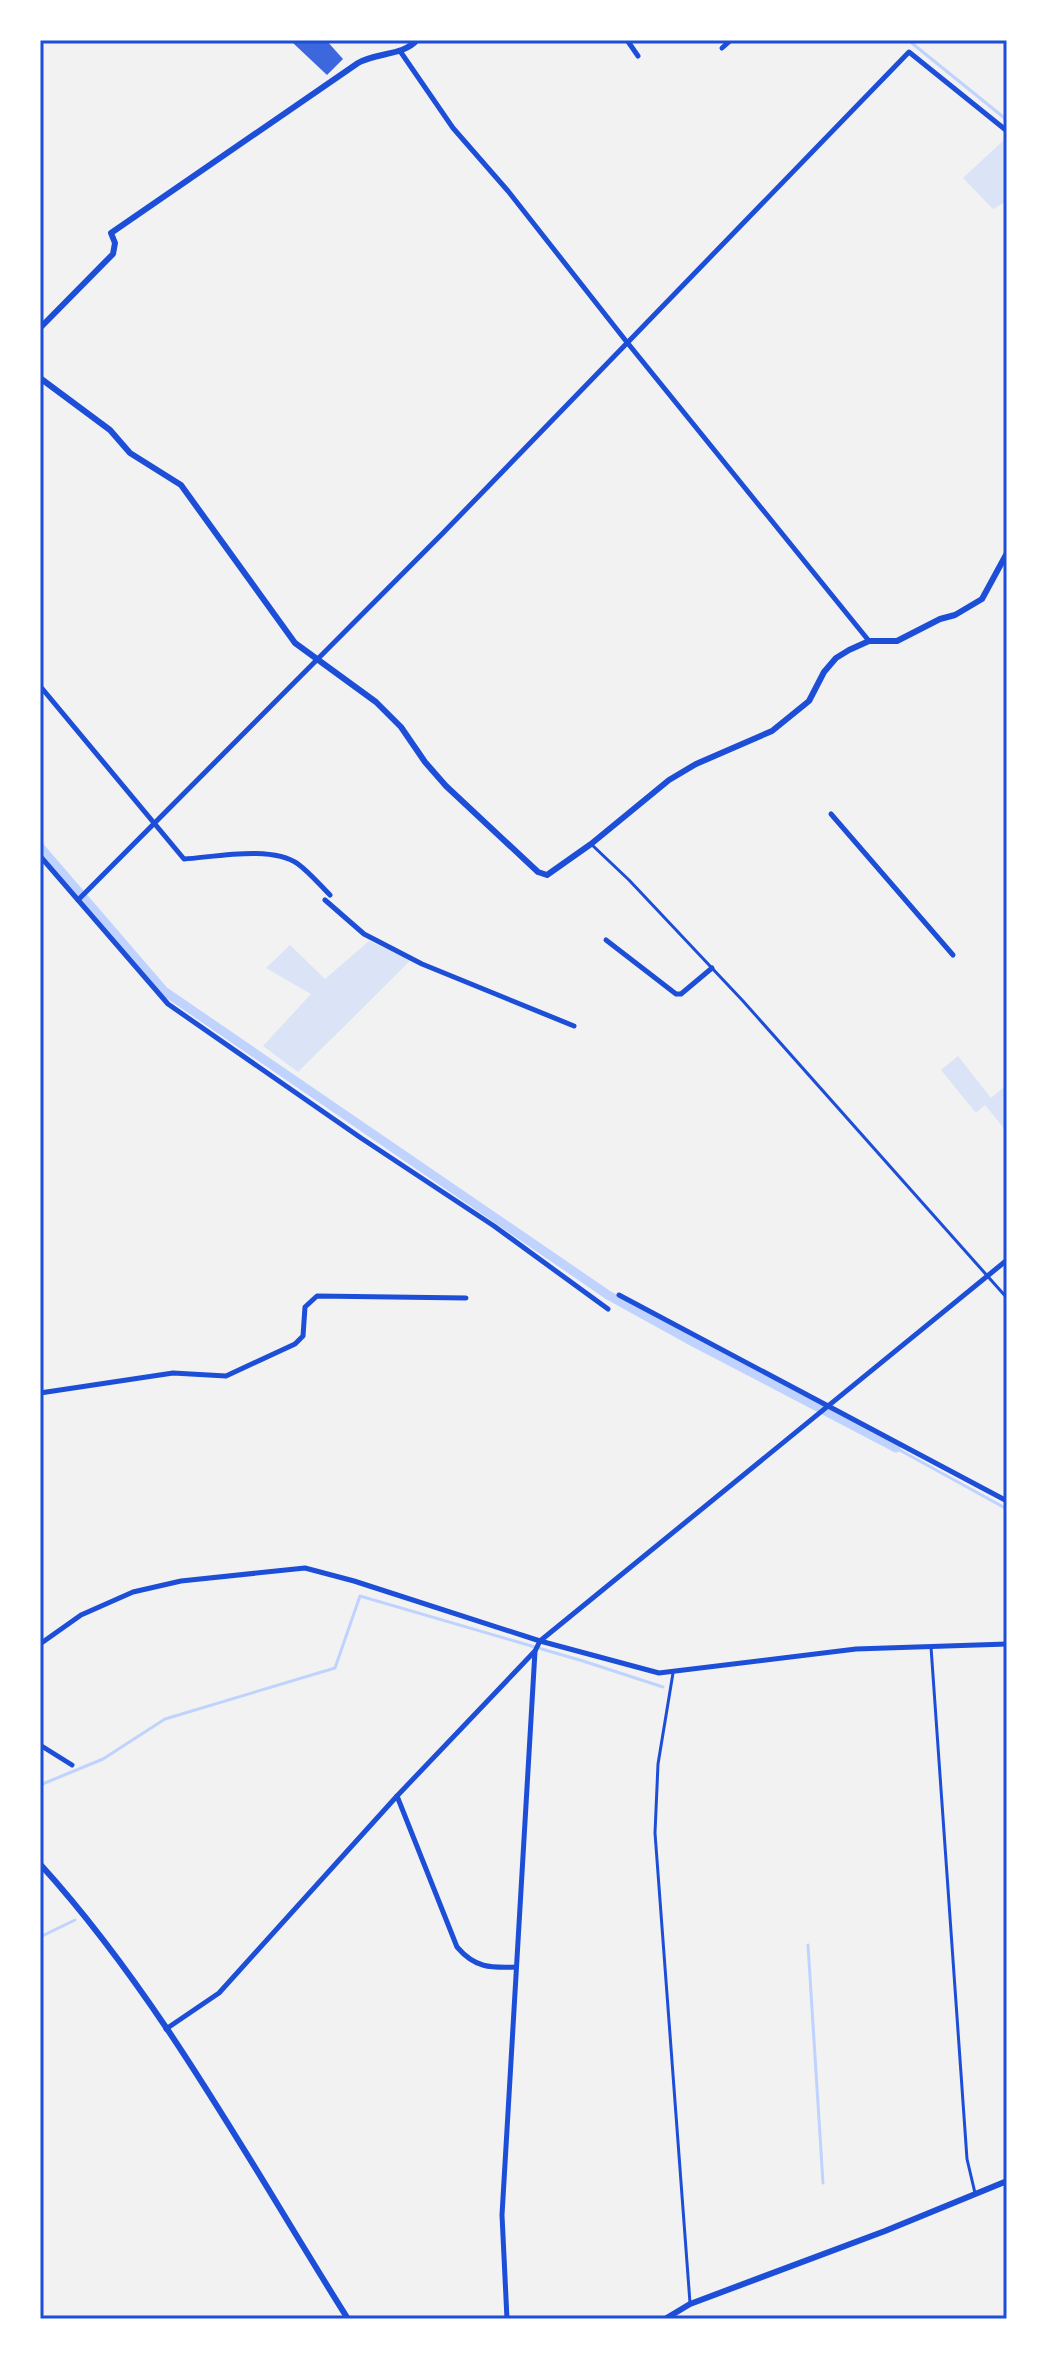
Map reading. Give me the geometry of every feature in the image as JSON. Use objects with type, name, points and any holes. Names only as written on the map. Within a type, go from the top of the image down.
[{"type":"street","points":[[40,328],[113,254],[115,243],[111,233],[358,63],[374,55],[400,51],[417,40]]},
{"type":"street","points":[[627,40],[638,56]]},
{"type":"street","points":[[722,48],[731,40]]},
{"type":"street","points":[[400,51],[453,128],[508,191],[869,641]]},
{"type":"street","points":[[78,900],[443,533],[909,52],[1007,131]]},
{"type":"street","points":[[40,378],[110,430],[130,453],[181,485],[295,643],[376,702],[401,727],[446,786],[538,872],[547,875],[559,869],[669,780],[696,764],[772,731],[809,701],[824,672],[836,658],[869,641],[897,641],[982,599],[1007,553]]},
{"type":"street","points":[[40,686],[184,859],[266,853],[281,856],[297,863],[364,934],[422,964],[574,1026]]},
{"type":"street","points":[[831,814],[953,955]]},
{"type":"street","points":[[40,856],[168,1004],[494,1226],[608,1309]]},
{"type":"street","points":[[606,940],[676,994],[681,994],[712,968]]},
{"type":"street","points":[[166,2029],[219,1993],[397,1796],[535,1651],[540,1641],[1007,1260]]},
{"type":"street","points":[[619,1295],[1007,1501]]},
{"type":"street","points":[[40,1393],[173,1373],[226,1376],[239,1372],[295,1344],[303,1336],[305,1307],[317,1296],[466,1298]]},
{"type":"street","points":[[40,1644],[81,1615],[133,1592],[181,1581],[305,1568],[540,1641],[659,1673],[856,1649],[1007,1644]]},
{"type":"street","points":[[507,2319],[502,2215],[535,1651]]},
{"type":"street","points":[[40,1745],[72,1765]]},
{"type":"street","points":[[397,1796],[457,1947],[476,1965],[516,1967]]},
{"type":"street","points":[[40,1864],[96,1929],[166,2029],[348,2319]]},
{"type":"street","points":[[665,2319],[690,2304],[885,2231],[1007,2181]]},
{"type":"lane","points":[[591,844],[712,968],[1007,1298]]},
{"type":"lane","points":[[931,1647],[967,2159],[975,2194]]},
{"type":"lane","points":[[673,1673],[658,1764],[655,1833],[690,2304]]},
{"type":"shaded area","points":[[1007,137],[1007,201],[993,209],[963,178]]},
{"type":"shaded area","points":[[369,941],[411,960],[298,1072],[263,1046],[311,994],[266,968],[290,945],[325,979]]},
{"type":"shaded area","points":[[958,1056],[991,1098],[1004,1087],[1007,1091],[1007,1132],[985,1105],[976,1113],[941,1070]]},
{"type":"building","points":[[295,40],[326,40],[343,59],[327,75],[293,43]]},
{"type":"waterway","points":[[908,40],[1007,120]]},
{"type":"waterway","points":[[40,847],[164,991],[608,1295],[896,1448]]},
{"type":"waterway","points":[[896,1448],[1007,1509]]},
{"type":"waterway","points":[[40,1785],[103,1759],[165,1719],[335,1668],[360,1596],[663,1687]]},
{"type":"waterway","points":[[40,1937],[75,1920]]},
{"type":"waterway","points":[[808,1945],[823,2183]]}]
